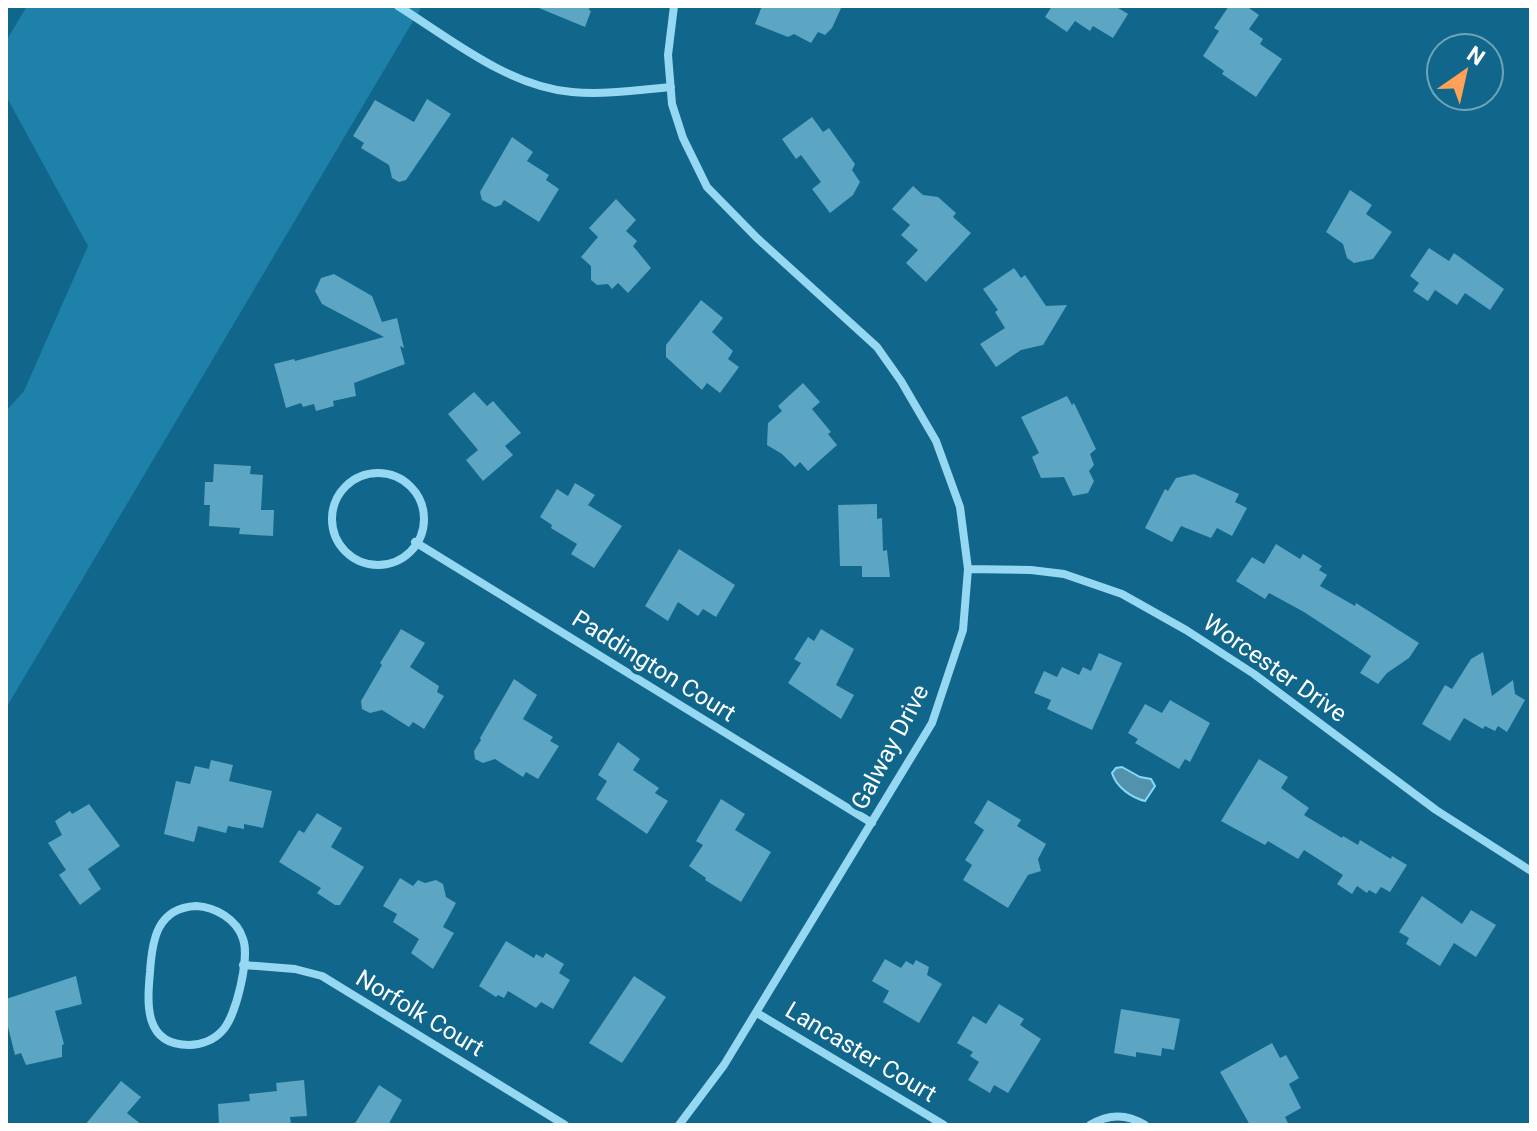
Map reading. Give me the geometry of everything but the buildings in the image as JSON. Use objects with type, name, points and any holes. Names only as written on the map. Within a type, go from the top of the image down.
[{"type":"street","points":[[398,6],[502,71],[533,83],[572,92],[671,87]]},
{"type":"street","name":"Galway Drive","points":[[674,6],[668,55],[672,104],[683,138],[707,187],[757,238],[877,347],[901,381],[936,441],[960,507],[968,569],[963,630],[932,723],[757,1013],[724,1065],[679,1125]]},
{"type":"street","points":[[376,472],[403,480],[414,490],[424,516],[423,531],[415,542],[406,556],[392,563],[376,565],[360,562],[336,540],[332,517],[338,494],[349,482],[362,475],[376,472]]},
{"type":"street","name":"Paddington Court","points":[[415,542],[872,823]]},
{"type":"street","name":"Worcester Drive","points":[[968,569],[1064,574],[1122,594],[1254,674],[1436,810],[1531,871]]},
{"type":"street","points":[[189,906],[202,906],[224,916],[237,927],[244,941],[243,965],[231,1017],[216,1037],[192,1045],[179,1044],[167,1039],[153,1026],[147,1007],[151,946],[158,926],[172,913],[189,906]]},
{"type":"street","name":"Norfolk Court","points":[[243,965],[295,969],[322,976],[565,1125]]},
{"type":"street","name":"Lancaster Court","points":[[757,1013],[944,1125]]},
{"type":"street","points":[[1090,1125],[1107,1117],[1122,1115],[1145,1125]]},
{"type":"shaded area","points":[[27,6],[422,6],[6,708],[6,411],[24,391],[88,246],[6,96],[6,41]]},
{"type":"shaded area","points":[[1122,767],[1151,779],[1155,786],[1145,801],[1130,795],[1117,783],[1112,773]]}]
